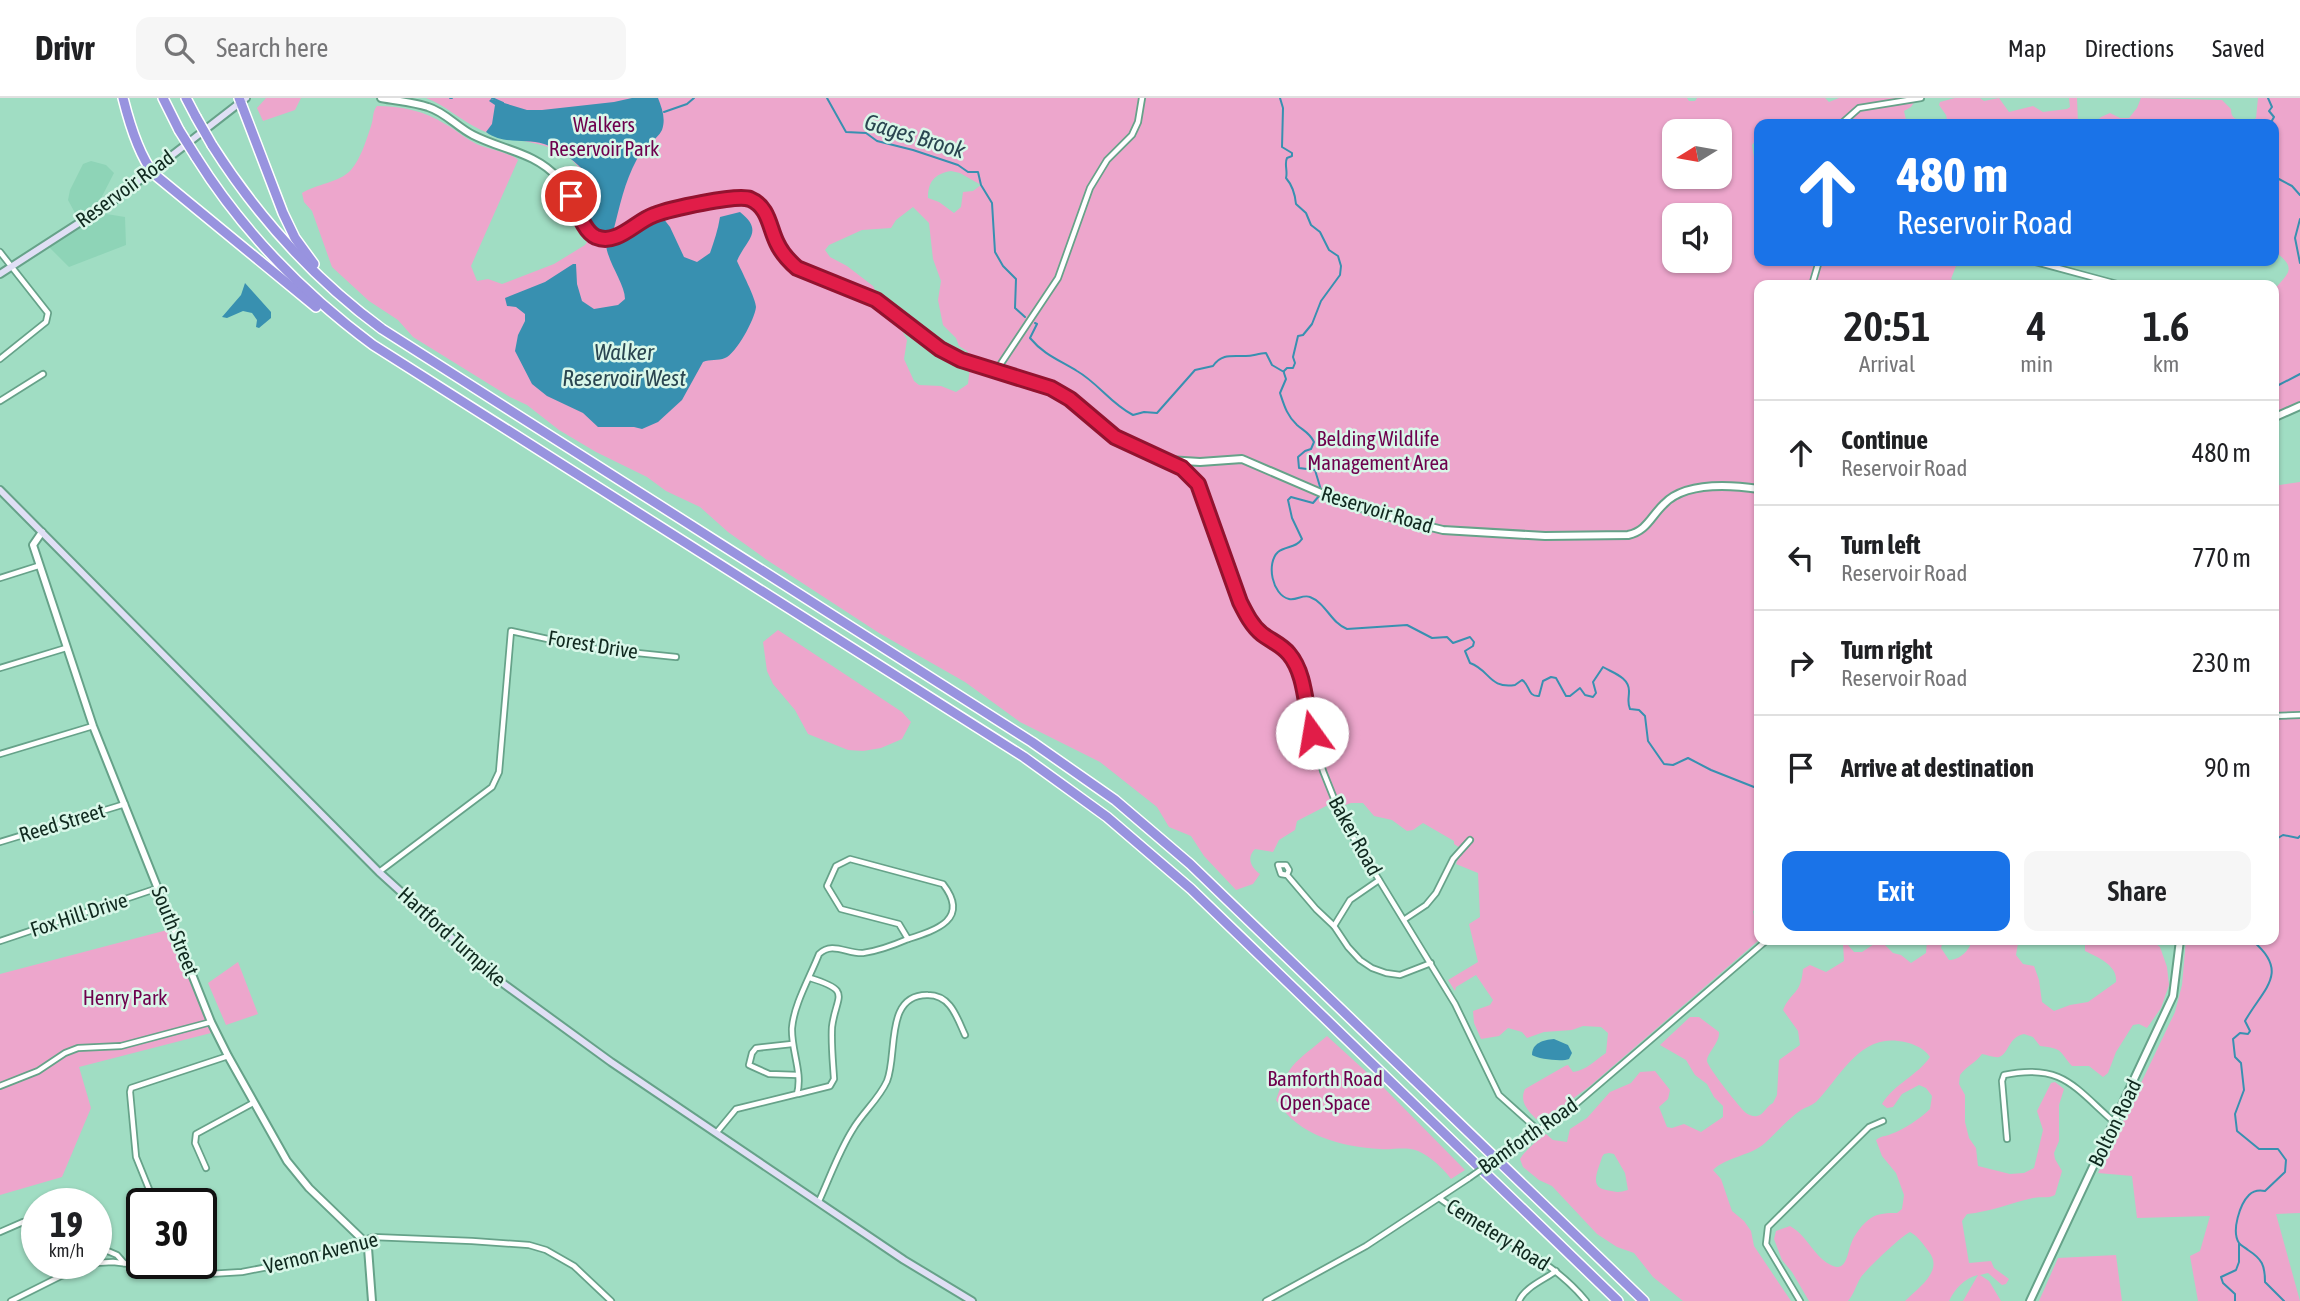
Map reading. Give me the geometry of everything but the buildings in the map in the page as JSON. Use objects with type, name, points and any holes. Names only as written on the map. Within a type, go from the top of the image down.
[{"type":"highway","points":[[123,98],[132,129],[152,171],[326,316],[347,326]]},
{"type":"highway","points":[[163,98],[179,130],[233,211],[302,287],[347,326],[404,366],[1024,757],[1107,817],[1201,898],[1618,1301]]},
{"type":"highway","points":[[186,98],[212,145],[267,222],[332,289],[407,347],[1032,742],[1106,793],[1190,864],[1644,1301]]},
{"type":"highway","points":[[242,99],[289,226],[332,289]]},
{"type":"main road","name":"Reservoir Road","points":[[0,274],[98,211],[242,99]]},
{"type":"main road","name":"Hartford Turnpike","points":[[0,490],[379,872],[506,986],[566,1031],[930,1277],[972,1301]]},
{"type":"street","name":"Reservoir Road","points":[[381,98],[432,108],[473,135],[538,160],[566,188],[586,228],[598,238],[607,239],[620,235],[655,214],[724,199],[749,199],[767,215],[778,244],[797,268],[876,300],[940,349],[961,360],[1051,388],[1070,399],[1115,437],[1168,460],[1200,462],[1242,458],[1312,490],[1361,508],[1411,523],[1466,533],[1628,535],[1646,527],[1664,503],[1674,496],[1724,485],[1754,488]]},
{"type":"street","points":[[995,371],[1058,278],[1090,188],[1107,160],[1132,135],[1138,122],[1142,98]]},
{"type":"street","points":[[1847,119],[1859,108],[1921,98]]},
{"type":"street","points":[[0,252],[48,313],[46,321],[0,359]]},
{"type":"street","points":[[2051,266],[2102,280]]},
{"type":"street","points":[[0,401],[43,374]]},
{"type":"street","points":[[2279,415],[2300,406]]},
{"type":"street","name":"Baker Road","points":[[1168,460],[1198,484],[1240,602],[1248,617],[1263,635],[1281,647],[1295,663],[1332,797],[1343,821],[1455,1004],[1499,1095],[1538,1130]]},
{"type":"street","name":"South Street","points":[[42,532],[33,545],[66,648],[93,726],[211,1021],[278,1147],[299,1177],[363,1240]]},
{"type":"street","points":[[0,578],[38,566]]},
{"type":"street","name":"Forest Drive","points":[[379,872],[492,787],[499,772],[511,631],[590,648],[676,657]]},
{"type":"street","points":[[0,668],[66,648]]},
{"type":"street","points":[[2279,716],[2300,715]]},
{"type":"street","points":[[0,754],[93,726]]},
{"type":"street","name":"Reed Street","points":[[0,842],[125,804]]},
{"type":"street","points":[[1405,919],[1426,905],[1436,893],[1453,859],[1470,840]]},
{"type":"street","points":[[797,1094],[799,1086],[792,1044],[793,1025],[819,954],[823,950],[836,948],[862,953],[876,950],[935,930],[949,920],[954,907],[951,895],[943,884],[850,859],[836,866],[827,886],[841,909],[899,924],[908,939]]},
{"type":"street","points":[[1287,875],[1315,909],[1334,926],[1360,960],[1386,973],[1400,975],[1431,963]]},
{"type":"street","points":[[1334,926],[1350,900],[1379,880]]},
{"type":"street","name":"Fox Hill Drive","points":[[0,941],[158,888]]},
{"type":"street","name":"Bamforth Road","points":[[1266,1301],[1366,1246],[1576,1104],[1761,945]]},
{"type":"street","name":"Bolton Road","points":[[2030,1301],[2173,996],[2179,945]]},
{"type":"street","points":[[717,1132],[736,1110],[831,1086],[834,1079],[832,1025],[840,1002],[839,996],[829,984],[810,978]]},
{"type":"street","points":[[819,1201],[851,1132],[881,1093],[888,1078],[898,1016],[904,1003],[914,996],[940,997],[949,1003],[965,1035]]},
{"type":"street","points":[[0,1086],[38,1071],[65,1053],[78,1048],[121,1046],[211,1021]]},
{"type":"street","points":[[792,1044],[756,1048],[749,1065],[769,1074],[798,1075]]},
{"type":"street","points":[[149,1188],[136,1157],[131,1088],[228,1056]]},
{"type":"street","points":[[2007,1139],[2002,1081],[2004,1075],[2037,1071],[2056,1074],[2115,1123]]},
{"type":"street","points":[[206,1168],[195,1143],[195,1134],[253,1103]]},
{"type":"street","points":[[1800,1301],[1769,1251],[1766,1236],[1768,1227],[1869,1127],[1883,1121]]},
{"type":"street","name":"Cemetery Road","points":[[1439,1198],[1556,1271],[1586,1301]]},
{"type":"street","points":[[0,1232],[21,1223]]},
{"type":"street","name":"Vernon Avenue","points":[[217,1274],[242,1272],[299,1261],[363,1240],[392,1236],[529,1245],[546,1250],[574,1266],[611,1301]]},
{"type":"street","points":[[363,1240],[368,1248],[372,1301]]},
{"type":"street","points":[[112,1253],[125,1263]]},
{"type":"street","name":"Vernon Avenue","points":[[112,1263],[125,1263]]},
{"type":"street","points":[[1519,1301],[1530,1288],[1556,1271]]},
{"type":"street","name":"Vernon Avenue","points":[[11,1301],[55,1279]]},
{"type":"shaded area","points":[[91,161],[106,165],[114,173],[94,212],[125,217],[126,245],[69,267],[49,247],[81,224],[68,200],[83,164]]},
{"type":"green space","points":[[266,98],[301,98],[295,110],[263,121],[257,108]]},
{"type":"green space","name":"Belding Wildlife Management Area","points":[[426,98],[1687,98],[1689,101],[1695,101],[1697,98],[1825,98],[1829,102],[1839,98],[1917,98],[1911,107],[1904,111],[1906,119],[1754,119],[1754,266],[1956,266],[1953,280],[1754,280],[1754,944],[1590,1086],[1556,1111],[1536,1119],[1524,1102],[1525,1089],[1565,1066],[1568,1065],[1573,1072],[1590,1065],[1606,1053],[1608,1033],[1601,1027],[1583,1026],[1572,1030],[1544,1032],[1527,1038],[1522,1032],[1508,1028],[1499,1036],[1481,1039],[1474,1023],[1473,1011],[1490,1005],[1493,1000],[1476,975],[1456,987],[1455,991],[1448,980],[1478,962],[1469,924],[1480,917],[1478,873],[1456,864],[1462,849],[1454,844],[1454,841],[1423,823],[1407,831],[1392,820],[1374,816],[1363,803],[1351,803],[1337,808],[1328,805],[1297,821],[1295,830],[1279,840],[1273,852],[1255,849],[1251,862],[1260,874],[1253,884],[1236,890],[1204,856],[1191,836],[1169,827],[1157,807],[1100,762],[1020,722],[965,682],[879,633],[767,560],[728,532],[700,507],[596,452],[559,430],[527,405],[413,337],[398,320],[369,301],[332,267],[312,211],[304,202],[302,193],[340,178],[351,170],[363,149],[377,106],[404,108],[429,116],[478,144],[518,160],[471,266],[477,281],[488,279],[502,284],[554,264],[585,245],[596,229],[589,213],[586,183],[579,168],[570,158],[546,146],[493,134]],"holes":[[[951,171],[981,185],[973,191],[963,192],[961,207],[954,213],[928,198],[929,187],[940,174]],[[913,207],[929,223],[933,259],[941,281],[938,300],[943,325],[971,358],[968,384],[956,392],[941,386],[919,385],[914,381],[904,359],[907,340],[898,323],[888,316],[873,286],[830,257],[825,250],[829,245],[862,230],[891,228],[896,220]]]},
{"type":"green space","points":[[1955,98],[1980,98],[1984,101],[1999,98],[2009,112],[2033,106],[2043,112],[2067,109],[2070,107],[2069,98],[2077,98],[2078,119],[1947,119],[1940,102]]},
{"type":"green space","points":[[2141,98],[2222,100],[2236,119],[2099,119],[2110,113],[2120,118],[2129,118]]},
{"type":"green space","points":[[2258,98],[2300,98],[2300,402],[2279,412],[2279,284],[2288,271],[2281,256],[2279,119],[2255,119]]},
{"type":"green space","points":[[2300,482],[2300,1213],[2276,1214],[2300,1301],[2198,1301],[2190,1256],[2200,1251],[2210,1216],[2137,1218],[2132,1176],[2098,1173],[2175,1012],[2182,985],[2186,945],[2279,945],[2279,485]]},
{"type":"green space","points":[[778,630],[902,712],[911,722],[902,739],[881,748],[863,751],[848,750],[808,734],[795,710],[773,684],[767,671],[763,642]]},
{"type":"green space","name":"Henry Park","points":[[171,929],[211,1033],[79,1067],[91,1108],[62,1177],[0,1195],[0,974]]},
{"type":"green space","points":[[1843,945],[1848,945],[1854,952],[1862,952],[1872,945],[1885,945],[1911,963],[1926,953],[1927,945],[1942,945],[1949,960],[1964,954],[1970,945],[2018,945],[2016,955],[2023,964],[2034,966],[2042,1002],[2054,1011],[2088,1002],[2116,982],[2116,976],[2110,966],[2085,951],[2085,945],[2160,947],[2167,967],[2169,985],[2161,1008],[2147,1028],[2139,1024],[2133,1025],[2116,1052],[2108,1073],[2103,1077],[2089,1066],[2072,1066],[2060,1051],[2040,1046],[2033,1037],[2024,1034],[2015,1038],[1999,1057],[1982,1054],[1960,1075],[1959,1084],[1965,1095],[1965,1122],[1969,1138],[1976,1148],[1978,1166],[2010,1174],[2024,1173],[2034,1168],[2043,1130],[2037,1111],[2051,1083],[2055,1082],[2064,1089],[2059,1105],[2059,1141],[2054,1153],[2062,1171],[2055,1195],[1967,1214],[1962,1221],[1969,1263],[1991,1261],[1994,1268],[2009,1279],[2002,1285],[1988,1273],[1980,1275],[1989,1281],[2001,1301],[1963,1301],[1978,1275],[1960,1285],[1949,1301],[1905,1301],[1927,1279],[1933,1266],[1929,1252],[1910,1232],[1861,1277],[1848,1301],[1809,1301],[1782,1260],[1774,1239],[1776,1231],[1790,1226],[1821,1258],[1838,1267],[1846,1260],[1854,1237],[1865,1223],[1877,1215],[1897,1213],[1902,1209],[1904,1195],[1896,1173],[1882,1156],[1876,1140],[1906,1127],[1930,1109],[1932,1096],[1926,1088],[1919,1085],[1902,1094],[1893,1107],[1887,1108],[1882,1104],[1930,1057],[1920,1048],[1907,1043],[1884,1041],[1861,1052],[1816,1102],[1796,1114],[1765,1143],[1713,1170],[1721,1179],[1732,1211],[1751,1231],[1754,1246],[1791,1301],[1683,1301],[1653,1277],[1634,1253],[1617,1247],[1597,1234],[1552,1186],[1539,1180],[1523,1167],[1520,1159],[1535,1142],[1546,1134],[1553,1140],[1567,1142],[1570,1129],[1587,1118],[1610,1092],[1631,1083],[1640,1072],[1655,1071],[1670,1090],[1668,1099],[1659,1107],[1667,1127],[1684,1124],[1701,1132],[1723,1117],[1723,1106],[1707,1084],[1695,1075],[1686,1060],[1660,1045],[1690,1017],[1699,1017],[1719,1032],[1707,1061],[1746,1113],[1759,1115],[1773,1103],[1777,1095],[1779,1060],[1800,1045],[1798,1031],[1783,1010],[1798,988],[1803,969],[1810,965],[1826,972],[1844,961]],"holes":[[[1604,1154],[1614,1154],[1625,1173],[1628,1190],[1615,1192],[1597,1185],[1596,1177]]]},
{"type":"green space","points":[[238,962],[258,1014],[226,1025],[208,983]]},
{"type":"green space","name":"Bamforth Road Open Space","points":[[1327,1036],[1384,1088],[1465,1170],[1451,1179],[1436,1163],[1418,1151],[1351,1146],[1322,1137],[1296,1123],[1276,1100],[1290,1069]]},
{"type":"green space","points":[[2116,1255],[2122,1301],[2039,1301],[2058,1258]]},
{"type":"water","name":"Walkers Reservoir Park","points":[[632,98],[658,98],[664,122],[660,134],[637,159],[613,232],[608,234],[598,233],[593,226],[590,185],[584,171],[576,163],[560,151],[544,144],[500,139],[486,132],[492,124],[495,105],[489,101],[491,99],[527,110],[542,110]]},
{"type":"water","name":"Walker Reservoir West","points":[[740,212],[752,230],[737,261],[755,303],[752,319],[744,336],[729,355],[703,362],[682,400],[658,422],[642,429],[598,427],[583,413],[547,396],[532,384],[515,351],[525,314],[516,307],[507,306],[505,298],[545,282],[576,264],[577,284],[582,301],[594,309],[618,305],[625,299],[624,293],[606,245],[630,238],[651,220],[663,218],[684,257],[697,262],[710,253],[720,217]]},
{"type":"water","points":[[245,283],[271,312],[271,318],[259,328],[256,327],[257,320],[252,313],[243,311],[227,318],[222,317],[241,295]]},
{"type":"water","points":[[1554,1039],[1568,1045],[1572,1053],[1569,1059],[1550,1060],[1532,1055],[1539,1043]]},
{"type":"waterway","name":"Gages Brook","points":[[492,98],[503,103]]},
{"type":"waterway","name":"Gages Brook","points":[[664,112],[687,104],[694,98]]},
{"type":"waterway","name":"Gages Brook","points":[[827,98],[846,132],[866,133],[877,141],[958,165],[968,172],[978,172],[981,185],[992,203],[995,252],[1003,266],[1016,279],[1015,308],[1025,317]]},
{"type":"waterway","points":[[1280,98],[1283,108],[1282,147],[1292,153],[1286,160],[1286,178],[1293,190],[1296,204],[1306,213],[1311,225],[1320,232],[1329,250],[1338,256],[1341,266],[1340,275],[1321,301],[1312,324],[1303,335],[1298,336],[1293,368],[1284,371]]},
{"type":"waterway","points":[[2268,98],[2273,119]]},
{"type":"waterway","points":[[2279,179],[2292,186],[2300,195]]},
{"type":"waterway","points":[[2300,219],[2295,238],[2300,263]]},
{"type":"waterway","name":"Gages Brook","points":[[1035,323],[1037,324],[1030,338],[1035,344],[1085,376],[1133,415],[1157,413],[1195,370],[1213,366],[1219,359],[1227,356],[1266,353],[1272,365],[1284,372]]},
{"type":"waterway","points":[[1284,373],[1286,379],[1280,393],[1286,410],[1314,442],[1311,449],[1298,457],[1299,468],[1315,470],[1321,490]]},
{"type":"waterway","points":[[2279,385],[2300,374]]},
{"type":"waterway","points":[[1319,496],[1313,503],[1291,497],[1288,500],[1292,518],[1302,539],[1274,557],[1273,578],[1278,592],[1283,596],[1289,599],[1305,596],[1316,600],[1347,629],[1407,625],[1432,638],[1447,637],[1453,643],[1470,637],[1474,642],[1473,646],[1465,651],[1470,663],[1500,684],[1515,685],[1522,680],[1535,696],[1539,696],[1543,681],[1551,677],[1556,678],[1566,696],[1580,688],[1585,695],[1593,697],[1596,693],[1593,682],[1603,667],[1626,682],[1630,709],[1639,710],[1645,716],[1648,741],[1664,764],[1673,765],[1688,758],[1754,787]]},
{"type":"waterway","points":[[2279,837],[2283,835],[2298,838],[2300,836]]},
{"type":"waterway","points":[[2257,945],[2265,953],[2272,972],[2270,981],[2245,1021],[2250,1031],[2248,1034],[2240,1033],[2233,1039],[2235,1057],[2241,1063],[2244,1090],[2235,1114],[2237,1131],[2259,1149],[2278,1149],[2286,1160],[2285,1172],[2265,1191],[2253,1192],[2246,1199],[2240,1211],[2236,1232],[2240,1244],[2262,1263],[2265,1282],[2284,1301]]},
{"type":"waterway","points":[[2235,1301],[2235,1294],[2223,1283],[2221,1277],[2236,1270],[2239,1244]]},
{"type":"route","points":[[571,196],[590,233],[607,239],[620,235],[655,214],[724,199],[749,199],[767,215],[778,244],[797,268],[876,300],[940,349],[961,360],[1051,388],[1070,399],[1115,437],[1182,468],[1198,484],[1211,525],[1248,617],[1263,635],[1289,653],[1295,663],[1312,733]]}]
